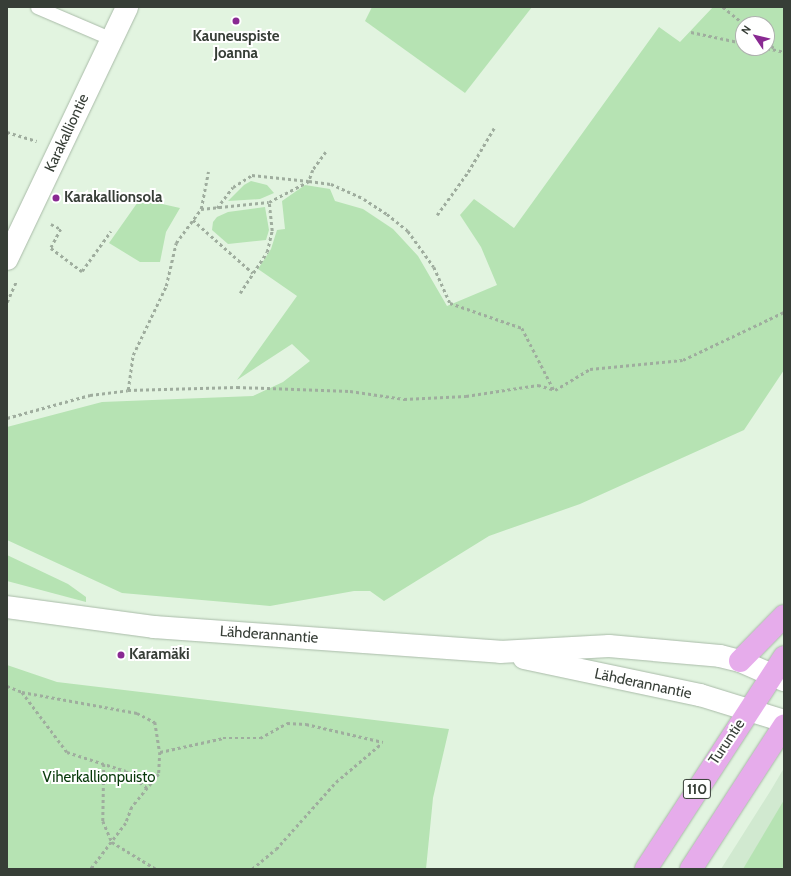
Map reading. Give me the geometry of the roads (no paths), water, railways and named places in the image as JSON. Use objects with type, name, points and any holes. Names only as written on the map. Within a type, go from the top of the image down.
[{"type":"main road","name":"Karakalliontie","points":[[7,259],[127,7]]},
{"type":"main road","name":"Lähderannantie","points":[[7,595],[39,609]]},
{"type":"main road","name":"Lähderannantie","points":[[7,607],[39,609],[154,627],[500,652],[609,646],[720,656],[780,670]]},
{"type":"main road","points":[[740,661],[784,616]]},
{"type":"main road","name":"Lähderannantie","points":[[500,652],[700,695],[784,721]]},
{"type":"main road","name":"Turuntie","points":[[646,869],[748,710],[780,670]]},
{"type":"main road","name":"110","points":[[691,869],[784,726]]},
{"type":"lane","points":[[37,7],[112,39]]},
{"type":"place","name":"Kauneuspiste Joanna","points":[[236,21]]},
{"type":"place","name":"Karakallionsola","points":[[56,198]]},
{"type":"place","name":"Karamäki","points":[[121,655]]},
{"type":"park label","name":"Viherkallionpuisto","points":[[99,778]]}]
